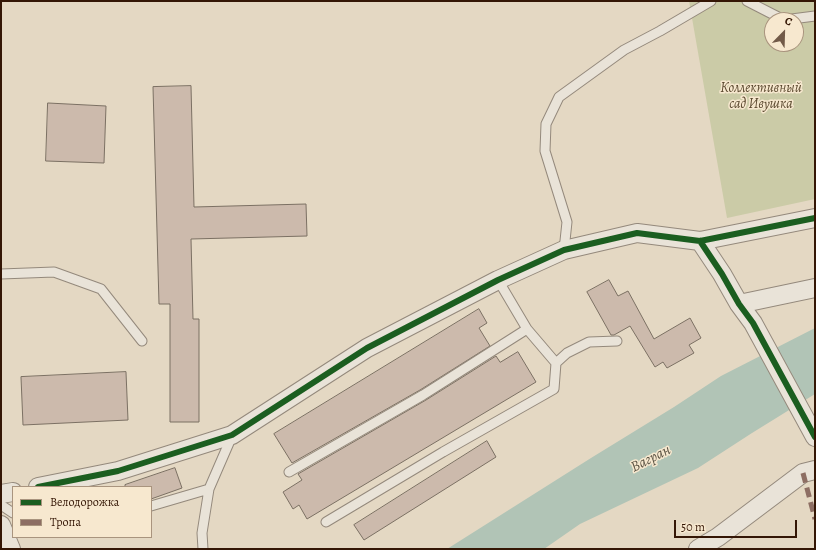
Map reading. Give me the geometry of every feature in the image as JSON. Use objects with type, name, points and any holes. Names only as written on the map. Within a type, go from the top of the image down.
[{"type":"street","points":[[43,486],[118,471],[232,435],[367,348],[498,280],[564,250],[637,233],[700,241],[815,218]]},
{"type":"street","points":[[700,241],[722,274],[739,304],[753,323],[814,434]]},
{"type":"street","points":[[739,304],[815,288]]},
{"type":"street","points":[[698,549],[718,537],[803,473],[815,470]]},
{"type":"street","points":[[1,494],[12,492]]},
{"type":"street","points":[[1,525],[11,549]]},
{"type":"lane","points":[[564,250],[567,222],[545,151],[546,124],[560,97],[624,50],[711,1]]},
{"type":"lane","points":[[748,1],[784,20],[815,16]]},
{"type":"lane","points":[[1,274],[54,272],[101,289],[142,341]]},
{"type":"lane","points":[[498,280],[527,329],[556,363]]},
{"type":"lane","points":[[290,472],[423,394],[527,329]]},
{"type":"lane","points":[[326,522],[443,452],[554,389],[556,363],[567,353],[590,342],[617,341]]},
{"type":"lane","points":[[203,549],[202,534],[209,489],[232,435]]},
{"type":"lane","points":[[152,506],[209,489]]},
{"type":"lane","points":[[1,505],[12,512]]},
{"type":"green space","name":"Коллективный сад Ивушка","points":[[689,1],[815,1],[815,199],[727,218]]},
{"type":"water","name":"Вагран","points":[[815,328],[815,394],[698,468],[580,524],[544,549],[447,549],[721,376]]},
{"type":"building","points":[[191,86],[194,207],[306,204],[307,236],[191,239],[193,319],[199,319],[199,422],[170,422],[170,304],[159,304],[153,87]]},
{"type":"building","points":[[48,103],[106,106],[104,163],[46,161]]},
{"type":"building","points":[[609,280],[618,296],[628,291],[654,339],[690,318],[701,338],[689,345],[694,353],[667,368],[663,362],[655,367],[630,326],[614,335],[611,335],[587,292]]},
{"type":"building","points":[[479,309],[487,323],[479,328],[490,346],[420,390],[292,463],[274,434]]},
{"type":"building","points":[[518,352],[536,382],[307,519],[299,505],[293,509],[283,492],[302,480],[298,474],[426,400],[496,356],[500,362]]},
{"type":"building","points":[[126,372],[128,420],[23,425],[21,377]]},
{"type":"building","points":[[487,441],[496,457],[364,540],[354,525]]},
{"type":"building","points":[[175,468],[182,488],[152,499],[152,486],[125,485]]},
{"type":"marked path","points":[[803,473],[815,519]]},
{"type":"cycle path","points":[[43,486],[118,471],[232,435],[367,348],[498,280],[564,250],[637,233],[700,241],[815,218]]},
{"type":"cycle path","points":[[700,241],[722,274],[739,304],[753,323],[815,437]]}]
